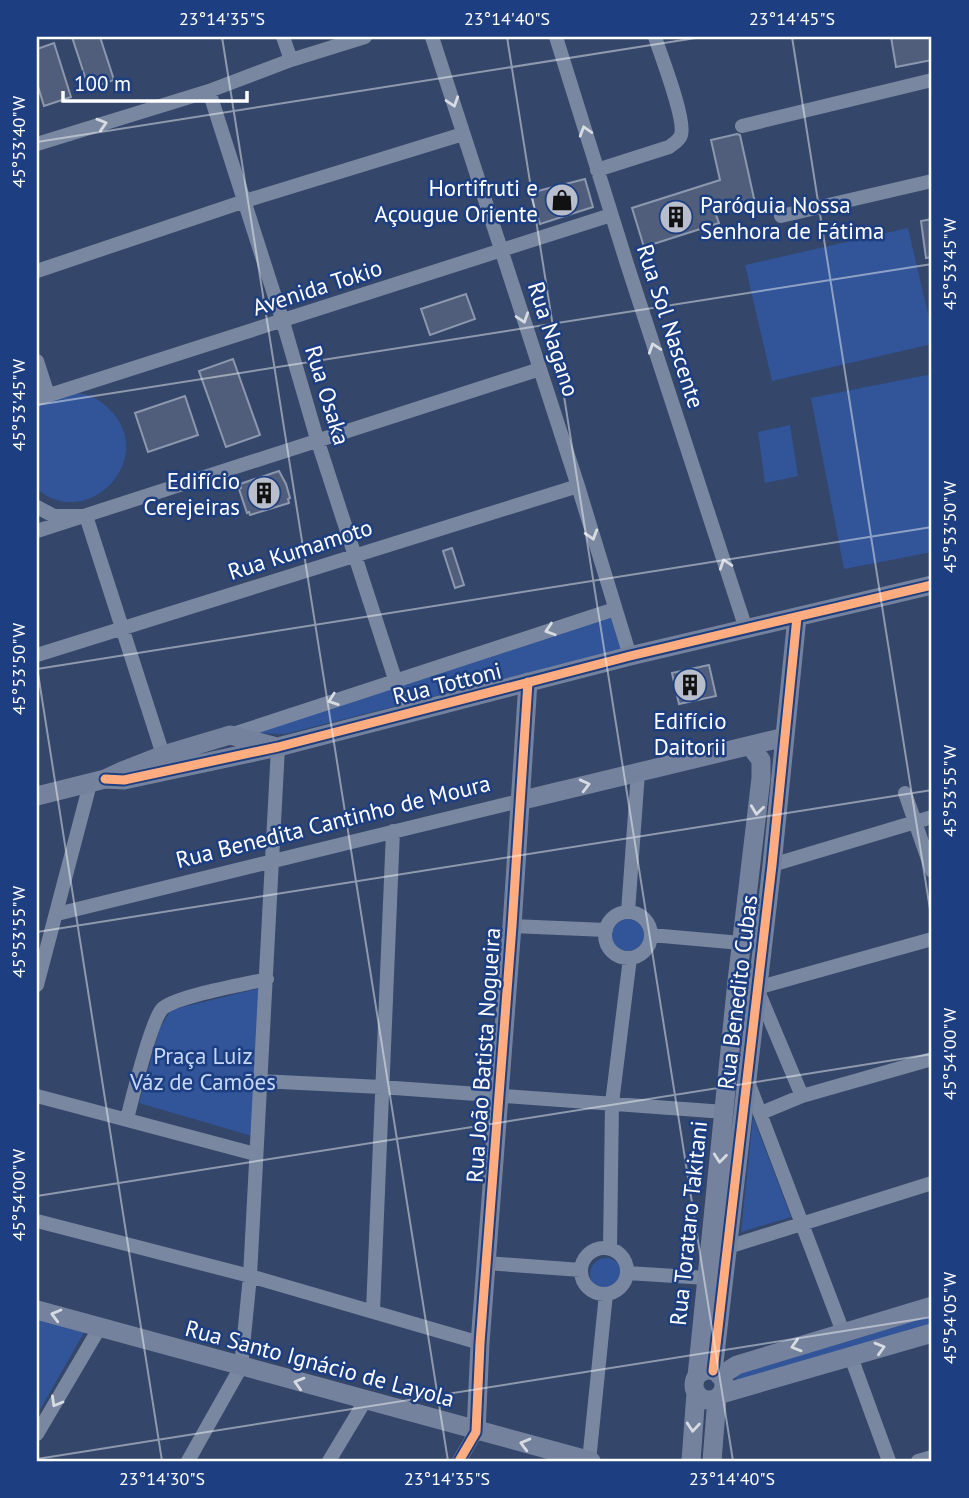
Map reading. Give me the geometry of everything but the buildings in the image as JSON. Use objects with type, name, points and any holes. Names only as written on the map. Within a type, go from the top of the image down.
[{"type":"street","points":[[283,37],[291,60]]},
{"type":"street","points":[[37,144],[209,91],[291,60],[365,37]]},
{"type":"street","name":"Rua Nagano","points":[[432,37],[578,486],[630,656]]},
{"type":"street","name":"Rua Sol Nascente","points":[[556,37],[746,629]]},
{"type":"street","points":[[597,170],[669,147],[677,142],[681,134],[680,115],[655,37]]},
{"type":"street","points":[[743,126],[932,80]]},
{"type":"street","name":"Rua Osaka","points":[[209,91],[404,713]]},
{"type":"street","points":[[37,271],[245,201],[463,134]]},
{"type":"street","points":[[781,216],[932,181]]},
{"type":"street","name":"Avenida Tokio","points":[[40,398],[611,215]]},
{"type":"street","points":[[37,361],[40,398]]},
{"type":"street","points":[[37,531],[540,369]]},
{"type":"street","name":"Rua Kumamoto","points":[[37,655],[578,486]]},
{"type":"street","points":[[37,507],[54,516],[86,516]]},
{"type":"street","points":[[86,516],[166,764]]},
{"type":"street","name":"Rua Tottoni","points":[[37,796],[97,782],[121,771],[278,747],[630,656],[932,585]]},
{"type":"street","name":"Rua Tottoni","points":[[166,764],[230,735],[615,609]]},
{"type":"street","name":"Rua Benedito Cubas","points":[[712,1461],[711,1385],[772,865],[797,617]]},
{"type":"street","name":"Rua João Batista Nogueira","points":[[476,1432],[480,1343],[528,682]]},
{"type":"street","points":[[188,1461],[241,1367],[250,1276],[278,747],[230,735]]},
{"type":"street","name":"Rua Benedita Cantinho de Moura","points":[[57,914],[785,737]]},
{"type":"street","name":"Rua Torataro Takitani","points":[[691,1461],[711,1385],[706,1278],[761,778],[761,760],[750,746]]},
{"type":"street","points":[[628,912],[638,772]]},
{"type":"street","points":[[761,778],[773,777],[781,781]]},
{"type":"street","points":[[37,985],[97,782]]},
{"type":"street","points":[[905,793],[932,871]]},
{"type":"street","points":[[772,865],[932,817]]},
{"type":"street","points":[[373,1311],[393,831]]},
{"type":"street","points":[[628,912],[643,918],[649,924],[651,936],[644,952],[630,958],[613,952],[606,938],[606,930],[612,918],[628,912]]},
{"type":"street","points":[[512,926],[606,930]]},
{"type":"street","points":[[651,936],[741,943]]},
{"type":"street","points":[[737,981],[757,988],[932,939]]},
{"type":"street","points":[[610,1249],[612,1103],[630,958]]},
{"type":"street","points":[[127,1119],[152,1031],[161,1010],[175,1002],[267,979]]},
{"type":"street","points":[[757,988],[802,1096]]},
{"type":"street","points":[[761,1112],[802,1096],[932,1059]]},
{"type":"street","points":[[747,1078],[843,1332]]},
{"type":"street","points":[[260,1082],[381,1087],[725,1112]]},
{"type":"street","points":[[37,1096],[255,1154]]},
{"type":"street","points":[[728,1247],[932,1183]]},
{"type":"street","points":[[37,1221],[250,1276],[480,1343]]},
{"type":"street","points":[[610,1249],[625,1260],[627,1273],[620,1288],[606,1294],[589,1289],[581,1270],[588,1255],[595,1250],[610,1249]]},
{"type":"street","points":[[486,1263],[581,1270]]},
{"type":"street","points":[[627,1273],[706,1278]]},
{"type":"street","points":[[590,1461],[606,1294]]},
{"type":"street","points":[[711,1385],[737,1365],[932,1306]]},
{"type":"street","name":"Rua Santo Ignácio de Layola","points":[[37,1310],[590,1461]]},
{"type":"street","points":[[37,1434],[100,1327]]},
{"type":"street","points":[[711,1385],[851,1357],[932,1333]]},
{"type":"street","points":[[851,1357],[889,1461]]},
{"type":"street","points":[[329,1461],[365,1401]]},
{"type":"street","points":[[459,1461],[476,1432]]},
{"type":"street","points":[[918,1461],[932,1457]]},
{"type":"green space","points":[[908,228],[932,331],[932,344],[772,381],[745,265]]},
{"type":"green space","points":[[932,374],[932,552],[844,569],[811,398]]},
{"type":"green space","points":[[64,392],[79,393],[101,402],[112,412],[124,431],[126,450],[121,469],[110,485],[95,496],[76,502],[57,500],[37,489],[37,405]]},
{"type":"green space","points":[[790,425],[798,476],[765,483],[758,432]]},
{"type":"green space","points":[[613,614],[624,649],[285,734],[256,733]]},
{"type":"green space","points":[[628,919],[639,924],[644,935],[639,946],[628,951],[617,946],[612,935],[617,924]]},
{"type":"green space","name":"Praça Luiz Váz de Camões","points":[[260,988],[252,1136],[139,1103],[160,1028],[171,1010]]},
{"type":"green space","points":[[753,1117],[791,1217],[741,1232]]},
{"type":"green space","points":[[606,1258],[617,1263],[622,1274],[617,1285],[606,1290],[595,1285],[590,1274],[595,1263]]},
{"type":"green space","points":[[932,1312],[932,1327],[737,1383],[736,1374]]},
{"type":"green space","points":[[37,1316],[86,1329],[37,1415]]},
{"type":"cycle path","points":[[105,779],[124,780],[278,747],[630,656],[932,585]]},
{"type":"cycle path","points":[[713,1371],[772,865],[797,617]]},
{"type":"cycle path","points":[[459,1461],[476,1432],[480,1343],[528,682]]},
{"type":"place","name":"Hortifruti e Açougue Oriente","points":[[562,200]]},
{"type":"place","name":"Paróquia Nossa Senhora de Fátima","points":[[676,217]]},
{"type":"place","name":"Edifício Cerejeiras","points":[[264,493]]},
{"type":"place","name":"Edifício Daitorii","points":[[690,685]]}]
